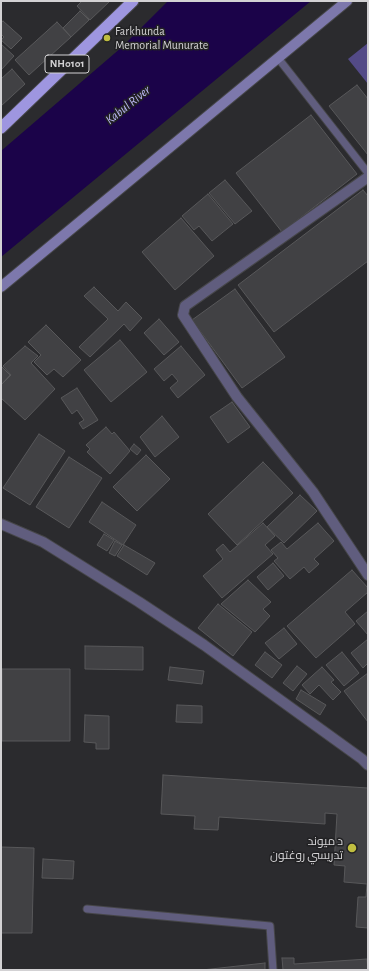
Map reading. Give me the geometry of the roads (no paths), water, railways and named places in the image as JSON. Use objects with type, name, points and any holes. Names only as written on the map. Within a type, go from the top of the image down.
[{"type":"highway","name":"NH0101","points":[[1,128],[133,1]]},
{"type":"main road","points":[[1,287],[347,1]]},
{"type":"street","points":[[368,177],[185,306],[183,315],[237,397],[313,492],[368,575]]},
{"type":"street","points":[[1,524],[43,542],[139,602],[204,646],[362,759],[368,765]]},
{"type":"lane","points":[[278,58],[368,173]]},
{"type":"lane","points":[[87,909],[270,926],[273,970]]},
{"type":"water","name":"Kabul River","points":[[168,1],[311,1],[1,257],[1,151],[122,47]]},
{"type":"place","name":"Farkhunda Memorial Munurate","points":[[107,38]]},
{"type":"place","name":"د میوند تدریسي روغتون","points":[[352,848]]}]
